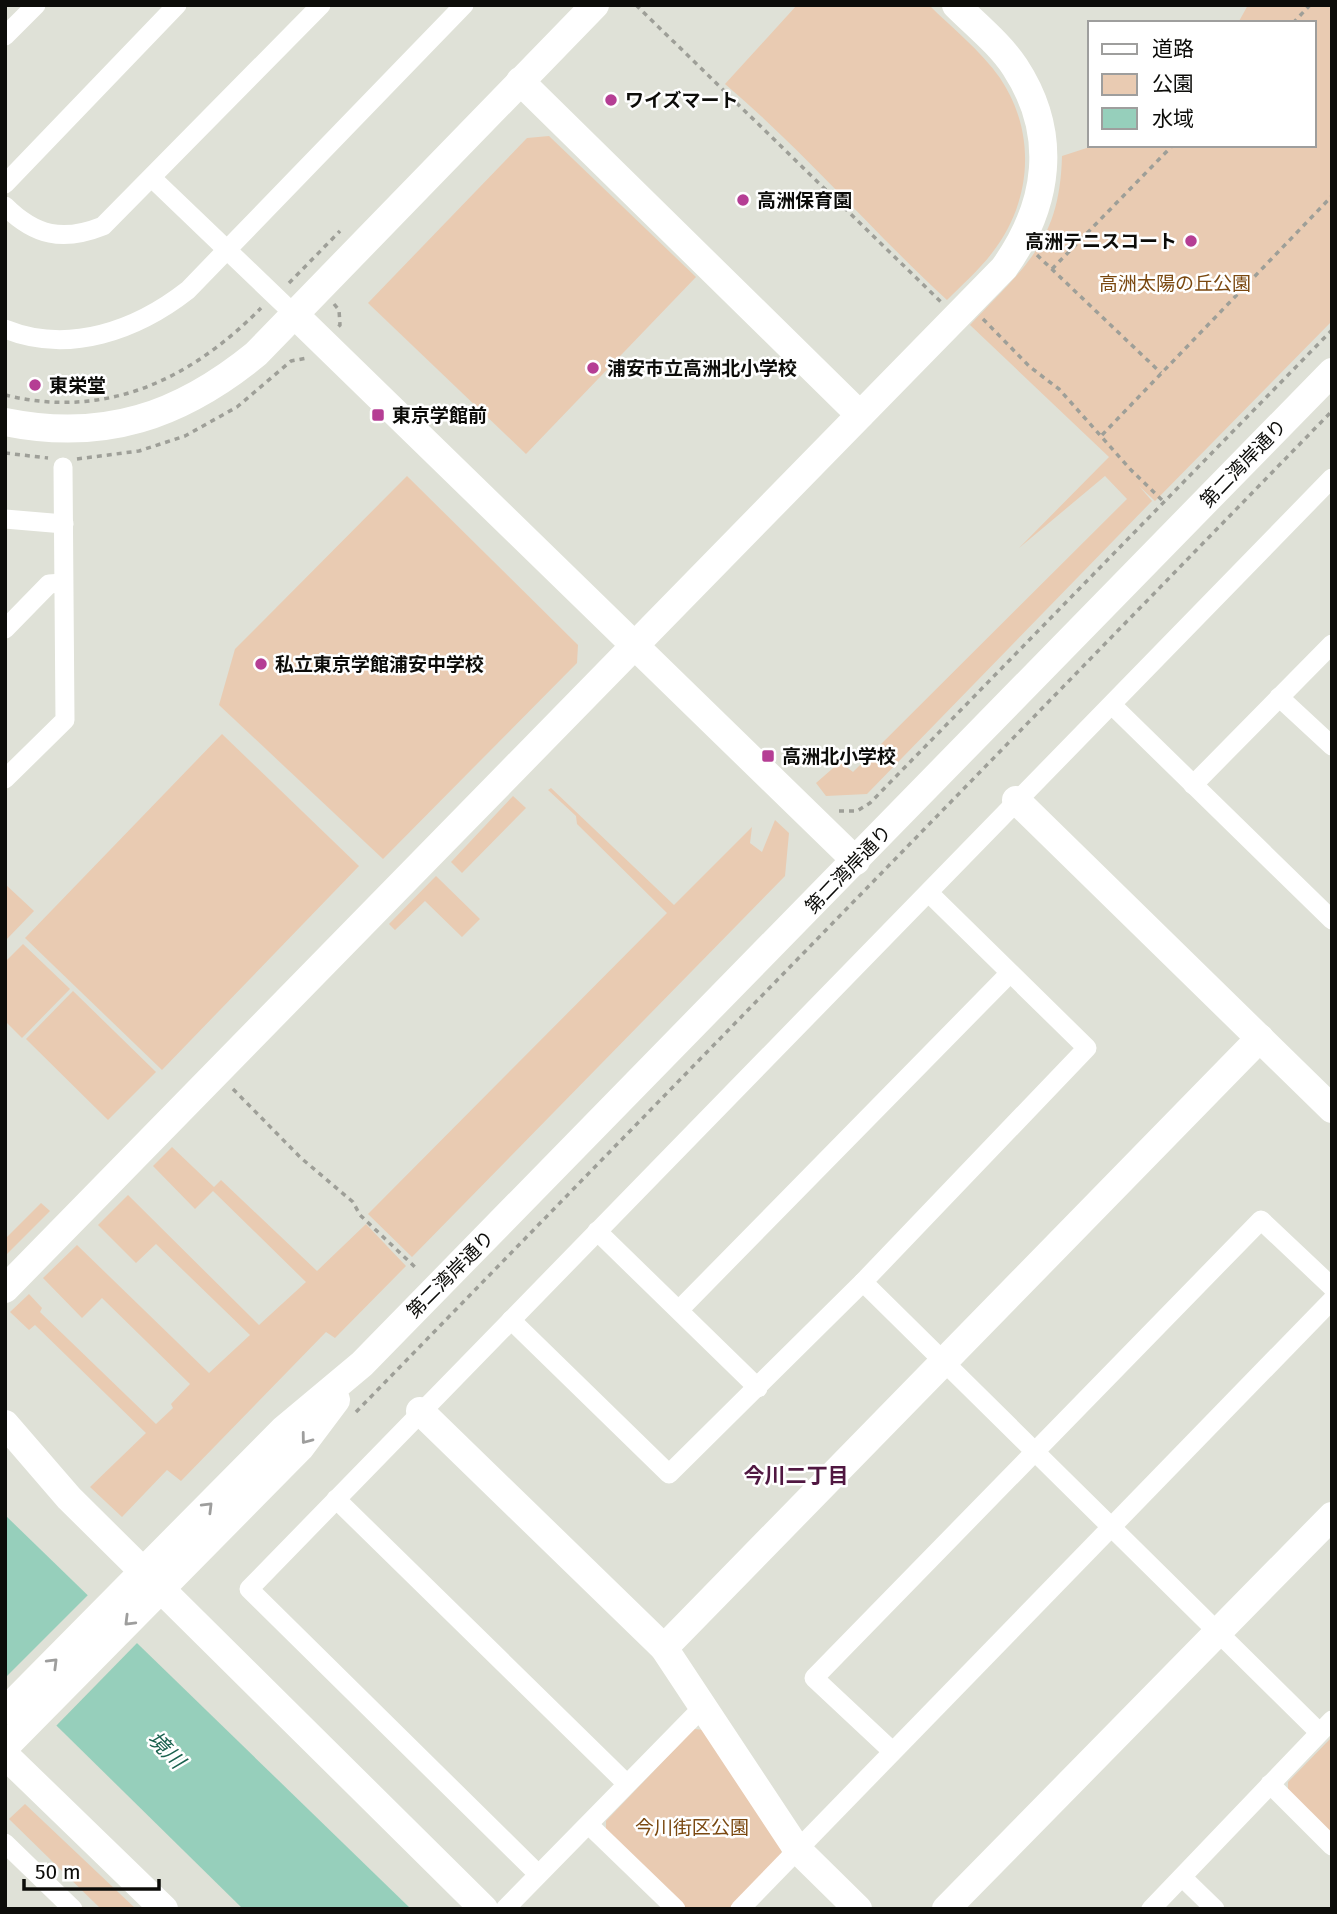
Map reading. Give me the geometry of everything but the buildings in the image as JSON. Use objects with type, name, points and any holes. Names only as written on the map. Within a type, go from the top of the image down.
[{"type":"street","points":[[5,36],[36,5]]},
{"type":"street","points":[[5,184],[177,5]]},
{"type":"street","points":[[5,206],[30,228],[44,233],[76,235],[103,226],[321,5]]},
{"type":"street","points":[[5,329],[26,335],[93,337],[123,329],[153,316],[179,297],[464,5]]},
{"type":"street","points":[[5,422],[80,430],[129,422],[179,406],[226,379],[295,315],[595,5]]},
{"type":"street","points":[[5,1289],[1004,268],[1033,218],[1040,192],[1043,126],[1035,100],[1014,66],[956,5]]},
{"type":"street","points":[[520,81],[860,415]]},
{"type":"street","points":[[152,178],[856,861]]},
{"type":"street","name":"第二湾岸通り","points":[[5,1711],[283,1430],[362,1364],[1332,372]]},
{"type":"street","points":[[5,779],[65,720],[63,467]]},
{"type":"street","points":[[538,1874],[249,1589],[1332,478]]},
{"type":"street","points":[[5,519],[64,524]]},
{"type":"street","points":[[5,629],[49,584],[63,583]]},
{"type":"street","points":[[1193,785],[1332,644]]},
{"type":"street","points":[[1279,697],[1332,746]]},
{"type":"street","points":[[1112,705],[1332,920]]},
{"type":"street","points":[[1016,800],[1332,1109]]},
{"type":"street","points":[[511,1320],[669,1474],[863,1282],[1087,1048],[929,893]]},
{"type":"street","points":[[680,1309],[1010,973]]},
{"type":"street","points":[[664,1648],[1260,1038]]},
{"type":"street","points":[[892,1751],[814,1678],[1261,1220],[1332,1287]]},
{"type":"street","points":[[597,1231],[680,1309],[758,1388]]},
{"type":"street","points":[[863,1282],[1218,1632],[1326,1726],[1151,1909]]},
{"type":"street","points":[[740,1909],[1332,1300]]},
{"type":"street","name":"第二湾岸通り","points":[[5,1747],[300,1448],[362,1364]]},
{"type":"street","points":[[420,1411],[664,1648],[797,1849],[858,1909]]},
{"type":"street","points":[[5,1424],[69,1498],[484,1909]]},
{"type":"street","points":[[336,1499],[626,1783]]},
{"type":"street","points":[[946,1909],[1332,1516]]},
{"type":"street","points":[[505,1909],[702,1708]]},
{"type":"street","points":[[5,1755],[164,1909]]},
{"type":"street","points":[[1270,1784],[1332,1846]]},
{"type":"street","points":[[589,1825],[676,1909]]},
{"type":"street","points":[[5,1843],[74,1909]]},
{"type":"street","points":[[1182,1877],[1215,1909]]},
{"type":"path","points":[[636,5],[945,306]]},
{"type":"path","points":[[1295,21],[1310,5]]},
{"type":"path","points":[[1052,269],[1171,147]]},
{"type":"path","points":[[1102,435],[1332,196]]},
{"type":"path","points":[[1033,251],[1161,373]]},
{"type":"path","points":[[5,395],[64,403],[102,400],[147,388],[186,370],[228,341],[264,305],[272,292]]},
{"type":"path","points":[[977,314],[1030,367],[1059,389],[1131,470],[1163,501]]},
{"type":"path","points":[[338,327],[348,336]]},
{"type":"path","points":[[830,807],[848,813],[870,803],[1332,330]]},
{"type":"path","points":[[366,1402],[1332,411]]},
{"type":"path","points":[[228,1084],[301,1158],[353,1202],[360,1215],[416,1268]]},
{"type":"green space","points":[[797,5],[929,5],[984,58],[1012,99],[1020,121],[1025,167],[1015,212],[992,253],[947,300],[782,136],[725,84]]},
{"type":"green space","name":"高洲太陽の丘公園","points":[[1248,5],[1332,5],[1332,321],[1155,501],[1139,486],[1152,501],[867,794],[826,796],[816,783],[840,762],[853,772],[1127,499],[1105,476],[1019,548],[1109,457],[970,325],[1023,268],[1047,232],[1060,186],[1062,156],[1090,147],[1316,147],[1316,21],[1239,21]]},
{"type":"green space","points":[[549,136],[696,277],[526,454],[368,303],[527,138]]},
{"type":"green space","points":[[407,476],[578,645],[577,663],[383,859],[219,705],[235,649]]},
{"type":"green space","points":[[222,734],[359,866],[162,1070],[25,938]]},
{"type":"green space","points":[[551,788],[674,905],[752,827],[750,843],[762,852],[775,820],[789,833],[785,876],[412,1257],[368,1214],[667,913],[577,824],[576,816],[548,790]]},
{"type":"green space","points":[[513,796],[526,808],[462,873],[451,862]]},
{"type":"green space","points":[[436,876],[480,919],[462,937],[425,901],[395,930],[389,924]]},
{"type":"green space","points":[[5,884],[34,911],[5,941]]},
{"type":"green space","points":[[23,944],[70,989],[22,1038],[5,1021],[5,962]]},
{"type":"green space","points":[[73,991],[156,1072],[108,1120],[26,1039]]},
{"type":"green space","points":[[172,1147],[214,1187],[221,1180],[317,1271],[366,1224],[406,1266],[335,1338],[326,1332],[181,1481],[167,1470],[122,1517],[90,1487],[146,1433],[35,1325],[29,1330],[10,1312],[29,1294],[42,1308],[40,1312],[156,1424],[173,1408],[171,1404],[190,1384],[102,1298],[82,1318],[43,1278],[77,1245],[209,1373],[250,1335],[156,1244],[136,1263],[98,1225],[128,1195],[259,1325],[306,1282],[213,1191],[195,1209],[153,1166]]},
{"type":"green space","points":[[41,1203],[50,1211],[5,1256],[5,1239]]},
{"type":"green space","name":"今川街区公園","points":[[694,1729],[705,1730],[782,1848],[781,1858],[733,1909],[686,1909],[606,1831],[606,1821]]},
{"type":"green space","points":[[1332,1737],[1332,1835],[1288,1793],[1288,1782]]},
{"type":"green space","points":[[25,1804],[136,1909],[101,1909],[9,1819]]},
{"type":"water","name":"境川","points":[[5,1515],[411,1909],[243,1909],[5,1675]]},
{"type":"pier","points":[[90,1593],[139,1641],[54,1728],[5,1678]]},
{"type":"place","name":"ワイズマート","points":[[611,100]]},
{"type":"place","name":"高洲保育園","points":[[743,200]]},
{"type":"place","name":"高洲テニスコート","points":[[1191,241]]},
{"type":"place","name":"浦安市立高洲北小学校","points":[[593,368]]},
{"type":"place","name":"東栄堂","points":[[35,385]]},
{"type":"place","name":"東京学館前","points":[[378,415]]},
{"type":"place","name":"私立東京学館浦安中学校","points":[[261,664]]},
{"type":"place","name":"高洲北小学校","points":[[768,756]]},
{"type":"district","name":"今川二丁目","points":[[796,1476]]}]
